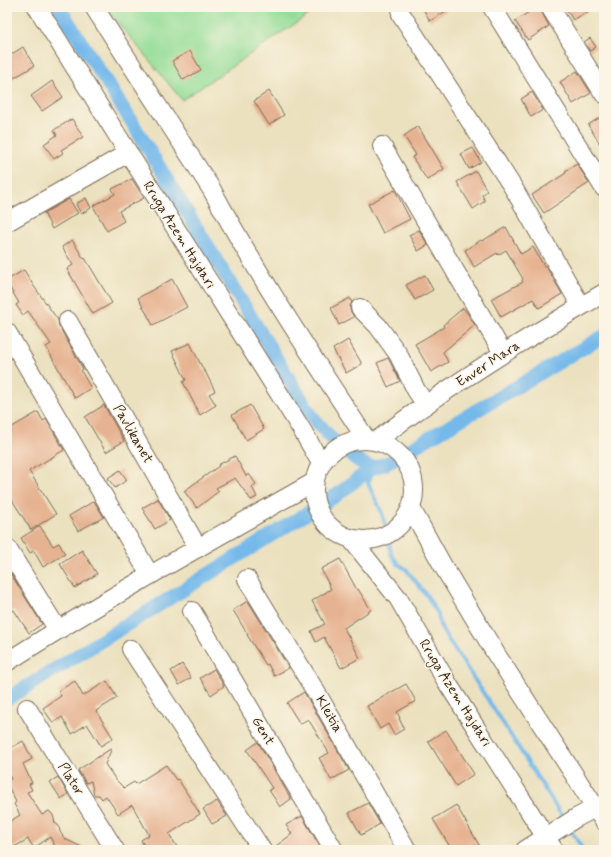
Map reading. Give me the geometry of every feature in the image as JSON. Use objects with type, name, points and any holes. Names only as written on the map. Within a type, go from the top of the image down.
[{"type":"street","name":"Rruga Azem Hajdari","points":[[37,7],[302,430],[321,463]]},
{"type":"street","points":[[94,7],[212,190],[260,274],[371,440]]},
{"type":"street","points":[[492,7],[604,188]]},
{"type":"street","points":[[550,7],[604,94]]},
{"type":"street","points":[[400,14],[514,189],[581,306]]},
{"type":"street","points":[[382,146],[503,353]]},
{"type":"street","points":[[7,222],[128,153]]},
{"type":"street","name":"Enver Mara","points":[[371,440],[404,420],[503,353],[604,293]]},
{"type":"street","points":[[360,308],[378,326],[398,354],[416,390],[426,405]]},
{"type":"street","name":"Pavlikanet","points":[[68,321],[198,548]]},
{"type":"street","points":[[7,332],[150,575]]},
{"type":"street","name":"Rruga Azem Hajdari","points":[[355,440],[371,440],[386,445],[403,458],[412,477],[414,498],[411,508],[400,526],[382,537],[361,541],[341,536],[332,530],[325,522],[319,514],[315,504],[313,493],[314,482],[316,472],[321,463],[336,448],[355,440]]},
{"type":"street","points":[[7,662],[150,575],[314,482]]},
{"type":"street","points":[[411,508],[443,566],[496,654],[600,814],[576,818],[561,828],[550,844],[525,850]]},
{"type":"street","name":"Rruga Azem Hajdari","points":[[351,539],[398,598],[448,684],[550,844]]},
{"type":"street","points":[[7,548],[58,630]]},
{"type":"street","name":"Kleitia","points":[[247,579],[319,697],[407,850]]},
{"type":"street","name":"Gent","points":[[192,611],[334,850]]},
{"type":"street","points":[[131,649],[262,850]]},
{"type":"street","name":"Plator","points":[[27,708],[115,850]]},
{"type":"green space","points":[[105,7],[320,7],[182,100]]},
{"type":"building","points":[[422,7],[452,7],[430,21]]},
{"type":"building","points":[[539,7],[549,26],[528,40],[515,21]]},
{"type":"building","points":[[565,7],[596,7],[573,20]]},
{"type":"building","points":[[590,38],[596,47],[590,51],[584,42]]},
{"type":"building","points":[[23,47],[34,66],[7,82],[7,57]]},
{"type":"building","points":[[190,51],[201,70],[183,80],[172,61]]},
{"type":"building","points":[[577,71],[591,93],[573,104],[560,82]]},
{"type":"building","points":[[52,81],[63,97],[42,111],[31,96]]},
{"type":"building","points":[[269,91],[284,115],[269,125],[254,101]]},
{"type":"building","points":[[532,92],[543,110],[531,117],[521,99]]},
{"type":"building","points":[[604,115],[604,150],[588,125]]},
{"type":"building","points":[[72,119],[83,137],[61,150],[63,153],[54,159],[44,144],[57,135],[54,130]]},
{"type":"building","points":[[418,126],[444,169],[427,180],[412,157],[416,155],[404,136]]},
{"type":"building","points":[[473,148],[481,162],[469,169],[461,154]]},
{"type":"building","points":[[577,164],[589,183],[544,213],[532,195]]},
{"type":"building","points":[[476,171],[487,191],[482,195],[485,201],[473,209],[457,182]]},
{"type":"building","points":[[132,179],[144,198],[119,211],[124,221],[107,231],[93,206],[115,194],[112,189]]},
{"type":"building","points":[[395,190],[410,219],[383,233],[368,204]]},
{"type":"building","points":[[86,198],[91,208],[81,214],[76,204]]},
{"type":"building","points":[[69,199],[78,213],[52,229],[44,213]]},
{"type":"building","points":[[506,227],[521,254],[533,247],[562,294],[539,308],[533,299],[501,317],[491,299],[523,282],[523,279],[506,250],[498,255],[497,253],[474,267],[465,250]]},
{"type":"building","points":[[419,230],[428,245],[418,251],[409,235]]},
{"type":"building","points":[[72,240],[84,259],[85,258],[112,303],[93,314],[67,269],[73,265],[62,247]]},
{"type":"building","points":[[24,270],[58,320],[59,326],[83,369],[81,371],[91,388],[75,398],[46,347],[51,344],[28,311],[23,315],[16,305],[19,303],[7,283],[7,280]]},
{"type":"building","points":[[425,275],[433,290],[415,300],[406,285]]},
{"type":"building","points":[[172,279],[187,307],[153,325],[138,298]]},
{"type":"building","points":[[350,298],[352,302],[350,310],[354,317],[339,325],[331,308]]},
{"type":"building","points":[[463,308],[475,325],[443,352],[448,362],[431,372],[415,344],[444,327],[443,325]]},
{"type":"building","points":[[348,340],[362,364],[346,373],[333,349]]},
{"type":"building","points":[[190,343],[215,391],[209,394],[216,405],[200,415],[183,382],[186,380],[172,351]]},
{"type":"building","points":[[388,358],[400,381],[388,387],[377,363]]},
{"type":"building","points":[[104,405],[124,441],[106,452],[85,417]]},
{"type":"building","points":[[250,405],[264,429],[246,440],[232,415]]},
{"type":"building","points":[[38,412],[43,421],[46,419],[64,450],[29,471],[56,514],[31,530],[7,492],[7,430]]},
{"type":"building","points":[[235,456],[246,476],[249,474],[256,484],[252,487],[257,497],[251,500],[235,478],[216,488],[219,491],[197,508],[184,491],[219,466],[218,465]]},
{"type":"building","points":[[120,470],[127,480],[115,488],[108,478]]},
{"type":"building","points":[[158,499],[170,520],[155,529],[142,508]]},
{"type":"building","points":[[94,501],[104,517],[78,531],[69,516]]},
{"type":"building","points":[[40,526],[53,546],[59,543],[65,554],[43,567],[34,551],[30,553],[21,538]]},
{"type":"building","points":[[82,550],[97,574],[75,588],[60,564]]},
{"type":"building","points":[[340,559],[357,590],[358,589],[371,610],[344,628],[360,658],[341,668],[324,637],[316,642],[311,631],[325,624],[312,601],[331,589],[321,569]]},
{"type":"building","points":[[7,568],[42,624],[29,633],[14,610],[7,614]]},
{"type":"building","points":[[248,601],[289,668],[274,676],[268,664],[266,665],[247,635],[233,610]]},
{"type":"building","points":[[182,664],[191,678],[179,685],[171,671]]},
{"type":"building","points":[[214,669],[224,686],[211,695],[200,678]]},
{"type":"building","points":[[75,681],[83,696],[107,681],[117,698],[96,711],[113,738],[101,746],[87,724],[72,734],[62,717],[53,723],[43,708],[61,696],[58,691]]},
{"type":"building","points":[[406,684],[416,701],[397,712],[404,729],[394,735],[388,724],[380,729],[367,706]]},
{"type":"building","points":[[304,692],[349,770],[331,780],[319,758],[329,753],[308,719],[300,724],[287,703]]},
{"type":"building","points":[[446,730],[474,774],[456,786],[428,741]]},
{"type":"building","points":[[23,741],[32,759],[23,764],[32,783],[29,784],[32,790],[27,792],[42,815],[49,811],[53,815],[55,823],[59,826],[60,832],[65,839],[88,850],[57,850],[50,837],[34,848],[28,839],[7,850],[7,823],[20,815],[14,804],[16,802],[7,784],[7,781],[11,779],[7,771],[7,750]]},
{"type":"building","points":[[258,742],[291,799],[280,807],[269,790],[272,788],[247,750]]},
{"type":"building","points":[[112,748],[105,764],[116,780],[124,788],[134,782],[136,784],[166,765],[176,780],[178,779],[200,814],[169,834],[179,850],[147,850],[141,840],[149,835],[132,805],[118,814],[106,796],[102,799],[99,795],[94,795],[91,781],[86,783],[78,770]]},
{"type":"building","points":[[58,777],[68,794],[61,799],[50,782]]},
{"type":"building","points":[[217,801],[227,816],[212,824],[203,809]]},
{"type":"building","points":[[368,803],[380,824],[361,835],[349,813]]},
{"type":"building","points":[[456,805],[482,850],[452,850],[433,819]]},
{"type":"building","points":[[302,816],[322,850],[272,850],[292,834],[286,825]]},
{"type":"waterway","points":[[59,7],[133,124],[311,415],[333,440]]},
{"type":"waterway","points":[[407,451],[604,336]]},
{"type":"waterway","points":[[347,451],[359,461],[372,468]]},
{"type":"waterway","points":[[324,503],[372,468],[393,460]]},
{"type":"waterway","points":[[372,468],[368,483],[382,513],[385,525]]},
{"type":"waterway","points":[[7,699],[309,512]]},
{"type":"waterway","points":[[389,540],[391,554],[398,564],[406,569],[427,596],[438,614],[440,625],[444,633],[565,821]]},
{"type":"waterway","points":[[570,828],[583,850]]}]
